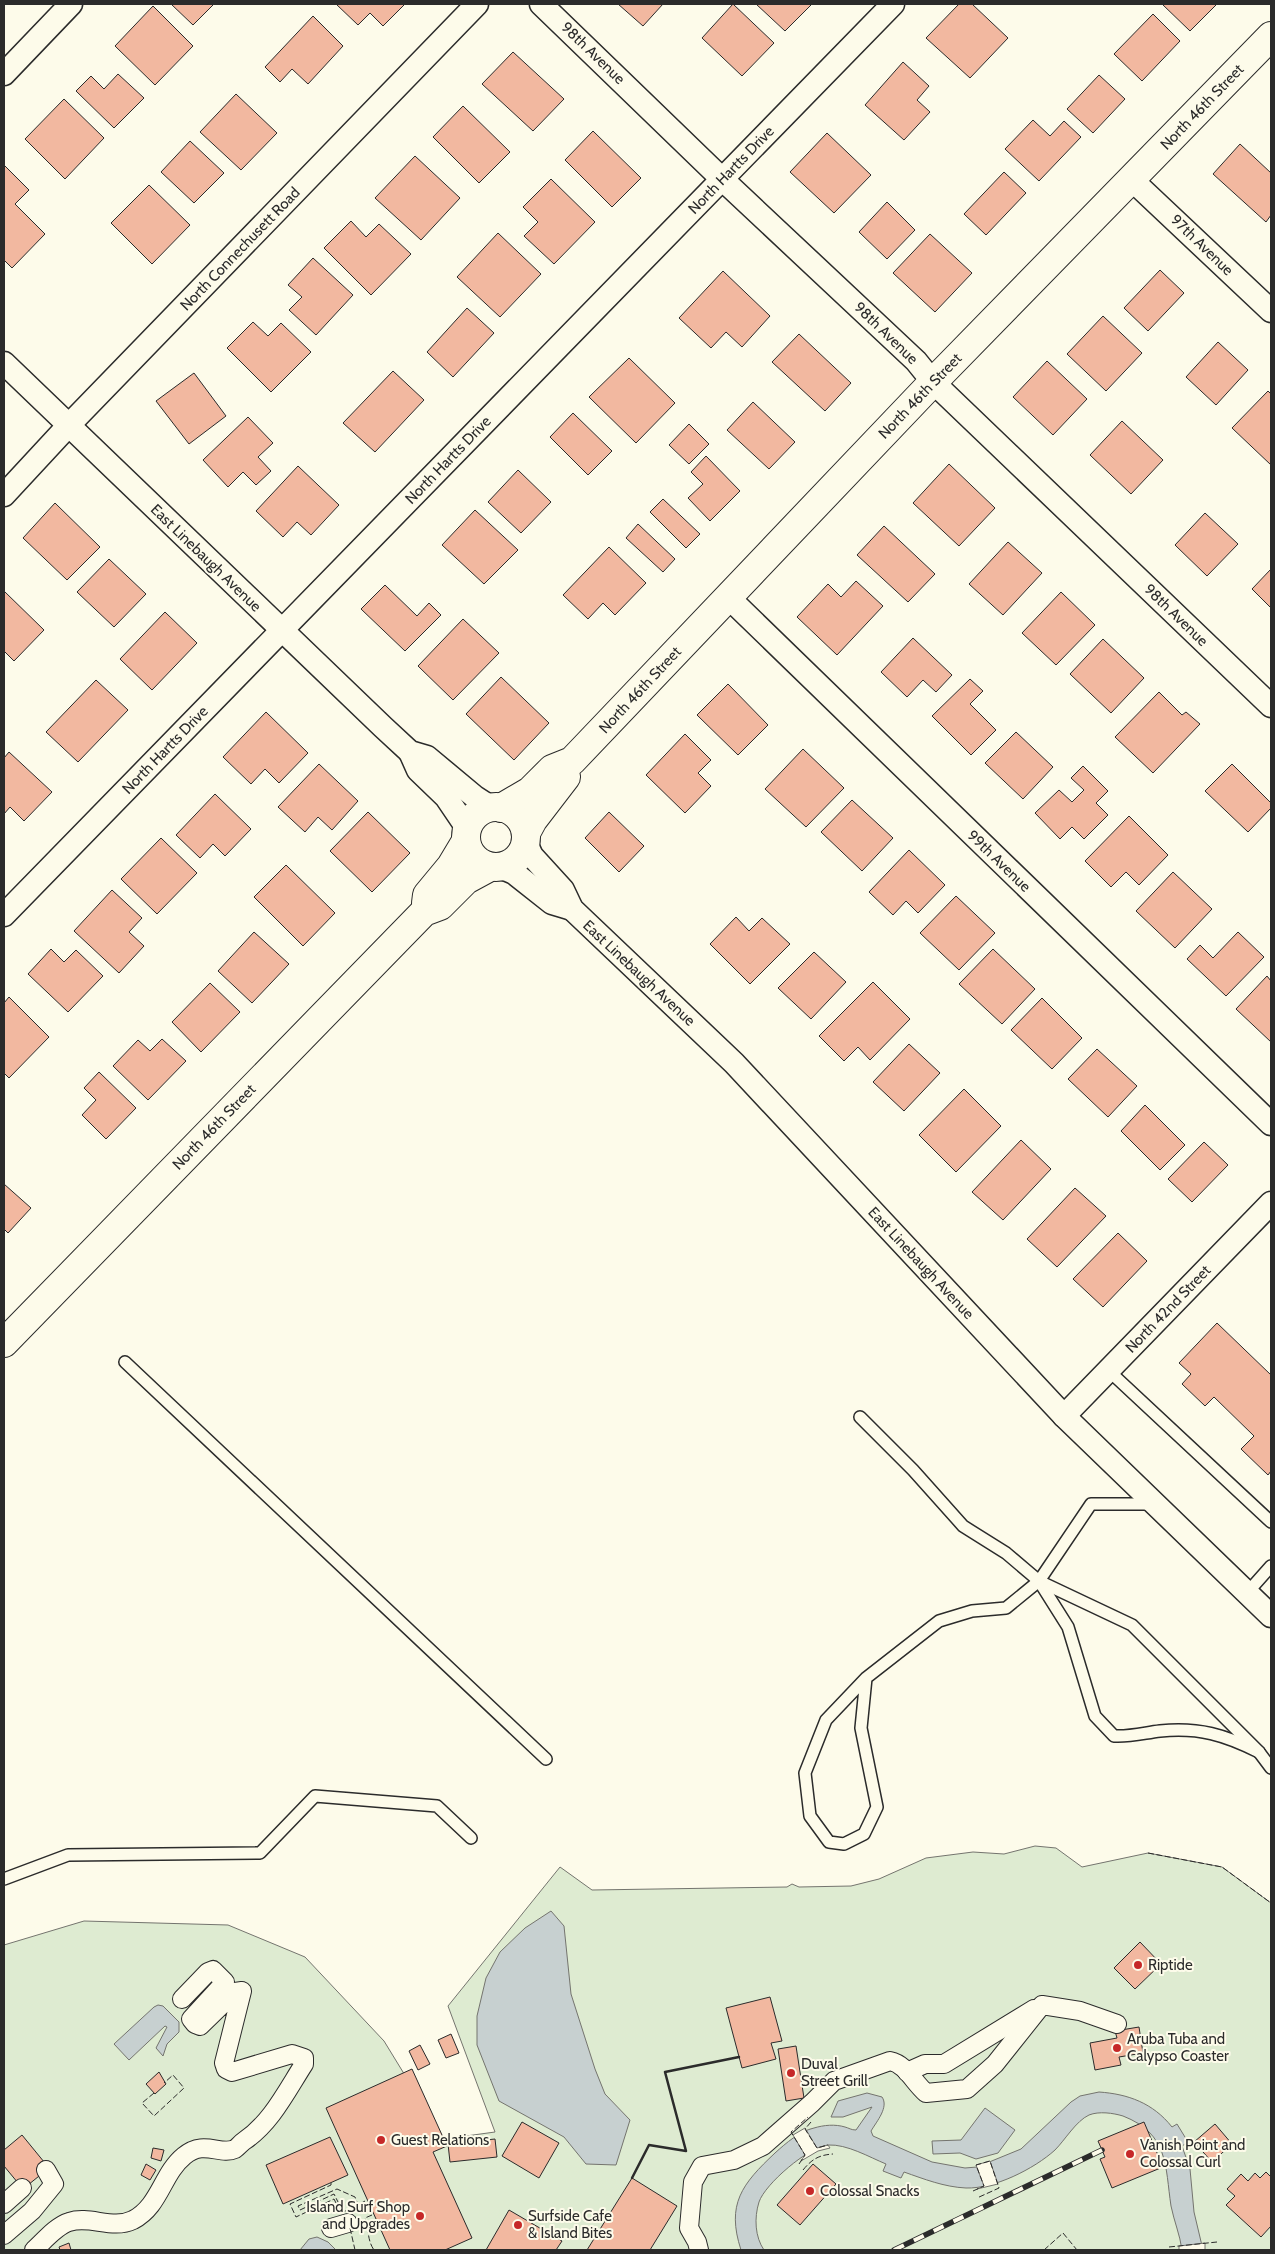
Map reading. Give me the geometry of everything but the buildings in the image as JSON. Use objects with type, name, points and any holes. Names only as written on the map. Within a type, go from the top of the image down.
[{"type":"street","points":[[4,74],[71,4]]},
{"type":"street","name":"North Connechusett Road","points":[[4,495],[68,426],[478,4]]},
{"type":"street","name":"98th Avenue","points":[[541,4],[722,179],[916,361],[933,382],[1271,706]]},
{"type":"street","name":"North Hartts Drive","points":[[4,915],[892,4]]},
{"type":"street","name":"North 46th Street","points":[[526,838],[543,804],[565,780],[572,761],[933,382],[1271,36]]},
{"type":"street","name":"97th Avenue","points":[[1131,179],[1271,311]]},
{"type":"street","name":"East Linebaugh Avenue","points":[[4,363],[410,752],[418,770],[446,797],[467,834]]},
{"type":"street","name":"99th Avenue","points":[[728,597],[1271,1124]]},
{"type":"street","name":"East Linebaugh Avenue","points":[[410,752],[428,757],[463,788],[497,808]]},
{"type":"street","name":"North 46th Street","points":[[497,808],[530,791],[552,769],[572,761]]},
{"type":"street","points":[[497,808],[518,816],[526,838],[517,859],[509,865],[495,867],[481,864],[474,857],[467,834],[477,814],[497,808]]},
{"type":"street","name":"North 46th Street","points":[[424,912],[427,895],[451,866],[467,834]]},
{"type":"street","name":"East Linebaugh Avenue","points":[[526,838],[532,856],[563,890],[572,910],[734,1063],[1064,1416],[1271,1616]]},
{"type":"street","name":"East Linebaugh Avenue","points":[[495,867],[519,877],[552,903],[572,910]]},
{"type":"street","name":"North 46th Street","points":[[4,1343],[424,912],[440,906],[466,880],[495,867]]},
{"type":"street","name":"North 42nd Street","points":[[1064,1416],[1271,1203]]},
{"type":"street","points":[[34,2250],[62,2225],[70,2222],[81,2219],[118,2224],[130,2221],[140,2215],[151,2206],[176,2165],[184,2156],[201,2148],[235,2149],[254,2135],[268,2120],[304,2064],[304,2058],[292,2054],[232,2072],[226,2069],[224,2063],[242,1991],[235,1992],[200,2026],[190,2019],[225,1982],[214,1970],[208,1972],[182,1999]]},
{"type":"street","points":[[699,2250],[689,2228],[692,2182],[702,2166],[734,2160],[763,2146],[834,2081],[890,2061],[897,2063],[926,2093],[967,2089],[995,2064],[1042,2005]]},
{"type":"street","points":[[907,2072],[926,2064],[944,2064],[1042,2005],[1080,2011],[1117,2024]]},
{"type":"street","points":[[4,2235],[32,2210],[54,2184],[46,2170]]},
{"type":"street","points":[[4,2204],[22,2188]]},
{"type":"lane","points":[[125,1362],[546,1760]]},
{"type":"lane","points":[[1108,1370],[1271,1522]]},
{"type":"lane","points":[[860,1418],[913,1470],[963,1526],[1006,1553],[1039,1581],[1132,1625],[1258,1752],[1271,1768]]},
{"type":"lane","points":[[866,1678],[861,1728],[877,1807],[864,1834],[844,1844],[829,1842],[810,1816],[805,1773],[826,1720],[866,1678],[939,1621],[972,1611],[1006,1608],[1039,1581],[1091,1504],[1155,1504]]},
{"type":"lane","points":[[1247,1592],[1271,1566]]},
{"type":"lane","points":[[1039,1581],[1068,1627],[1095,1716],[1114,1736],[1128,1737],[1161,1731],[1202,1732],[1231,1738],[1258,1752]]},
{"type":"lane","points":[[4,1879],[68,1855],[260,1853],[315,1796],[437,1806],[471,1838]]},
{"type":"green space","points":[[1035,1846],[1056,1848],[1082,1867],[1148,1853],[1222,1867],[1271,1903],[1271,2250],[4,2250],[4,1945],[84,1921],[228,1925],[305,1957],[384,2041],[444,2139],[495,2132],[448,2006],[560,1867],[592,1890],[787,1887],[792,1884],[799,1887],[851,1886],[879,1879],[926,1858],[973,1852],[1004,1854]]},
{"type":"shaded area","points":[[551,1911],[564,1926],[571,1994],[595,2069],[605,2094],[630,2120],[616,2165],[586,2164],[564,2137],[499,2101],[477,2045],[477,2016],[486,1978],[500,1952],[525,1928]]},
{"type":"shaded area","points":[[158,2005],[163,2006],[179,2022],[179,2032],[167,2044],[163,2056],[156,2048],[167,2027],[165,2026],[129,2060],[114,2044]]},
{"type":"shaded area","points":[[1099,2092],[1120,2095],[1139,2101],[1157,2112],[1172,2127],[1177,2124],[1188,2142],[1182,2146],[1190,2169],[1194,2212],[1203,2250],[1182,2250],[1171,2206],[1165,2165],[1157,2142],[1138,2123],[1123,2116],[1102,2113],[1089,2115],[1084,2118],[1055,2150],[1025,2171],[989,2185],[977,2187],[950,2186],[904,2172],[901,2178],[883,2171],[886,2164],[858,2152],[835,2145],[820,2147],[788,2168],[763,2194],[759,2202],[756,2221],[757,2233],[764,2250],[741,2250],[735,2220],[736,2207],[746,2185],[763,2164],[788,2141],[809,2130],[830,2125],[856,2130],[872,2107],[843,2117],[831,2117],[838,2101],[867,2093],[882,2097],[884,2101],[883,2110],[871,2131],[873,2136],[932,2162],[965,2168],[977,2167],[1021,2149],[1071,2102],[1080,2096]]},
{"type":"shaded area","points":[[985,2108],[1015,2130],[998,2153],[976,2159],[960,2153],[933,2154],[932,2141],[961,2140]]},
{"type":"shaded area","points":[[317,2237],[328,2242],[336,2250],[300,2250],[309,2239]]},
{"type":"pier","points":[[805,2128],[817,2148],[828,2145],[830,2148],[818,2151],[801,2161],[805,2155],[793,2135]]},
{"type":"pier","points":[[990,2161],[998,2184],[977,2189],[984,2186],[976,2165]]},
{"type":"pier","points":[[1205,2243],[1205,2250],[1179,2250],[1179,2246]]},
{"type":"railway","points":[[894,2250],[1102,2150]]},
{"type":"fence","points":[[1148,1853],[1222,1867],[1271,1903]]},
{"type":"fence","points":[[154,2093],[142,2103],[154,2116],[184,2088],[173,2075],[164,2083]]},
{"type":"fence","points":[[799,2164],[805,2155],[791,2132],[808,2117]]},
{"type":"fence","points":[[811,2122],[805,2129],[817,2148],[828,2145]]},
{"type":"fence","points":[[803,2170],[816,2158],[833,2154]]},
{"type":"fence","points":[[973,2191],[984,2186],[976,2165],[990,2161],[999,2188],[977,2198]]},
{"type":"fence","points":[[331,2183],[331,2185],[290,2204],[296,2217],[334,2199],[341,2213]]},
{"type":"fence","points":[[350,2209],[343,2212],[334,2194],[300,2210],[298,2206],[337,2189],[355,2197],[358,2205],[365,2201]]},
{"type":"fence","points":[[362,2212],[368,2209]]},
{"type":"fence","points":[[372,2215],[365,2218],[370,2242],[374,2250]]},
{"type":"fence","points":[[350,2228],[355,2250]]},
{"type":"fence","points":[[1044,2250],[1063,2233],[1077,2250]]},
{"type":"fence","points":[[1169,2247],[1217,2242]]},
{"type":"wall","points":[[632,2178],[649,2145],[686,2151],[665,2072],[739,2057]]},
{"type":"place","name":"Riptide","points":[[1138,1965]]},
{"type":"place","name":"Aruba Tuba and Calypso Coaster","points":[[1117,2048]]},
{"type":"place","name":"Duval Street Grill","points":[[791,2073]]},
{"type":"place","name":"Guest Relations","points":[[381,2140]]},
{"type":"place","name":"Vanish Point and Colossal Curl","points":[[1130,2154]]},
{"type":"place","name":"Colossal Snacks","points":[[810,2191]]},
{"type":"place","name":"Island Surf Shop and Upgrades","points":[[420,2216]]},
{"type":"place","name":"Surfside Cafe & Island Bites","points":[[518,2225]]}]
